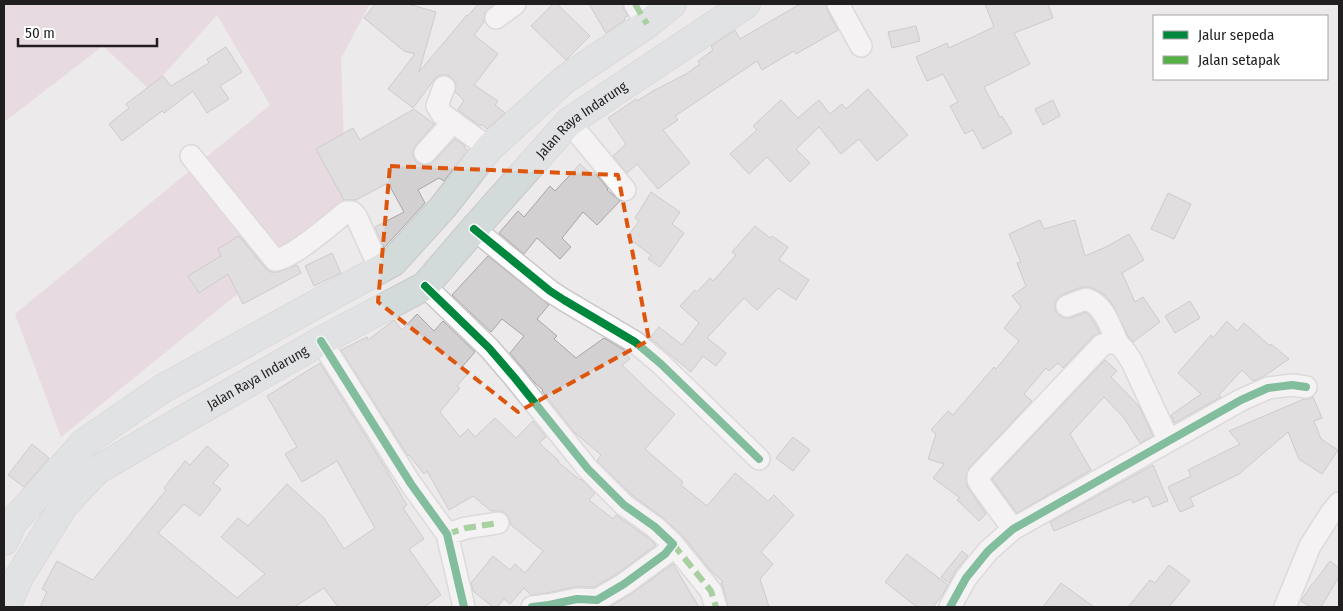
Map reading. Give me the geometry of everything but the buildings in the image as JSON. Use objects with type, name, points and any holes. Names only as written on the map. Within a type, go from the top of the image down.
[{"type":"highway","points":[[7,527],[84,443],[162,389],[393,262],[444,207],[489,148],[641,14],[672,4]]},
{"type":"highway","name":"Jalan Raya Indarung","points":[[6,607],[19,578],[64,505],[97,470],[321,341],[425,286],[568,122],[746,4]]},
{"type":"street","points":[[496,18],[515,4]]},
{"type":"street","points":[[838,4],[861,46]]},
{"type":"street","points":[[444,87],[437,106],[442,114],[489,148]]},
{"type":"street","points":[[425,153],[453,122]]},
{"type":"street","points":[[568,122],[625,190]]},
{"type":"street","points":[[191,156],[275,260],[280,260],[302,247],[346,212],[352,212],[356,216],[380,269]]},
{"type":"street","points":[[474,229],[550,291],[634,342],[661,364],[759,460]]},
{"type":"street","points":[[425,286],[489,348],[588,468],[624,505],[655,527],[673,544],[711,591],[716,607]]},
{"type":"street","points":[[1067,306],[1086,298],[1103,310],[1118,344],[1125,350],[1132,362],[1169,441]]},
{"type":"street","points":[[321,341],[410,484],[447,534],[464,607]]},
{"type":"street","points":[[1013,529],[981,485],[978,476],[1102,345],[1110,342],[1118,344]]},
{"type":"street","points":[[950,607],[966,578],[988,551],[1013,529],[1241,400],[1268,388],[1292,385],[1306,387]]},
{"type":"street","points":[[1284,607],[1310,546],[1339,503]]},
{"type":"street","points":[[447,534],[466,528],[498,523]]},
{"type":"street","points":[[532,607],[578,598],[598,603],[665,554],[673,544]]},
{"type":"highlighted area","points":[[390,166],[618,175],[649,340],[518,412],[378,302]]},
{"type":"shaded area","points":[[4,4],[370,4],[341,58],[346,206],[61,437],[15,314],[270,105],[217,15],[150,90],[103,46],[4,122]]},
{"type":"marked path","points":[[635,4],[647,24]]},
{"type":"marked path","points":[[447,534],[466,528],[498,523]]},
{"type":"marked path","points":[[673,544],[711,591],[716,607]]},
{"type":"cycle path","points":[[474,229],[550,291],[635,342],[661,364],[759,459]]},
{"type":"cycle path","points":[[425,286],[489,348],[588,469],[624,505],[655,527],[673,544],[665,554],[624,584],[597,600],[577,599],[532,607]]},
{"type":"cycle path","points":[[321,341],[411,484],[447,534],[464,607]]},
{"type":"cycle path","points":[[950,607],[966,578],[988,551],[1013,529],[1241,400],[1268,388],[1292,385],[1306,387]]}]
